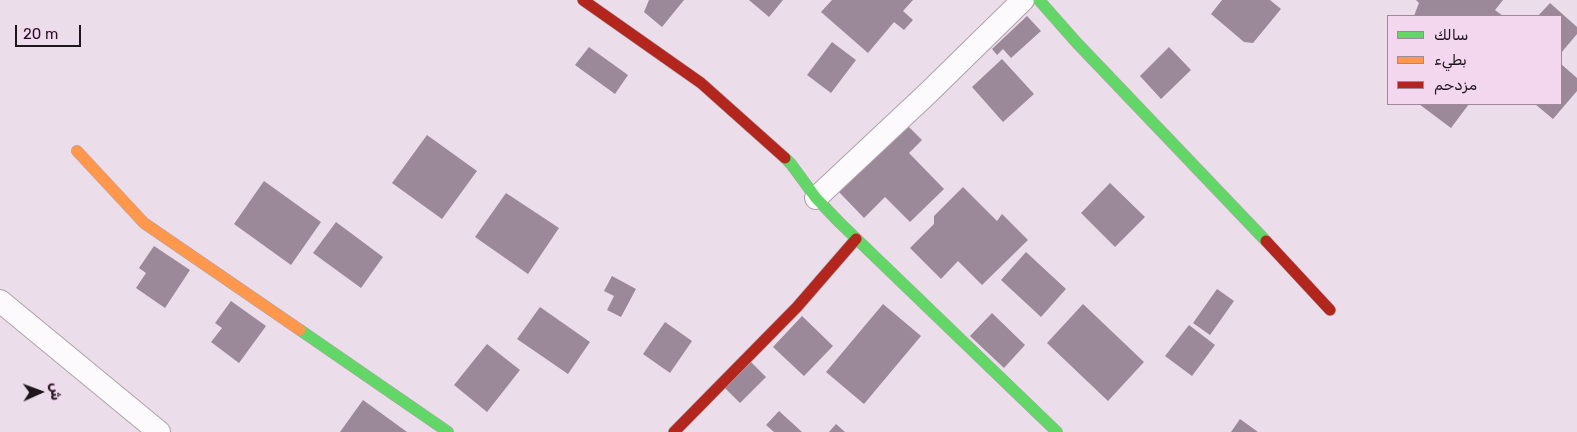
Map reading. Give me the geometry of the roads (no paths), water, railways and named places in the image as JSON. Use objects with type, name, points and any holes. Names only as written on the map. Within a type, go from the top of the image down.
[{"type":"street","points":[[583,0],[701,83],[791,164],[816,198],[856,239],[1057,432]]},
{"type":"street","points":[[816,198],[928,94],[1023,0]]},
{"type":"street","points":[[1039,0],[1330,310]]},
{"type":"street","points":[[77,151],[144,223],[448,432]]},
{"type":"street","points":[[674,432],[797,307],[856,239]]},
{"type":"street","points":[[0,301],[159,432]]}]
